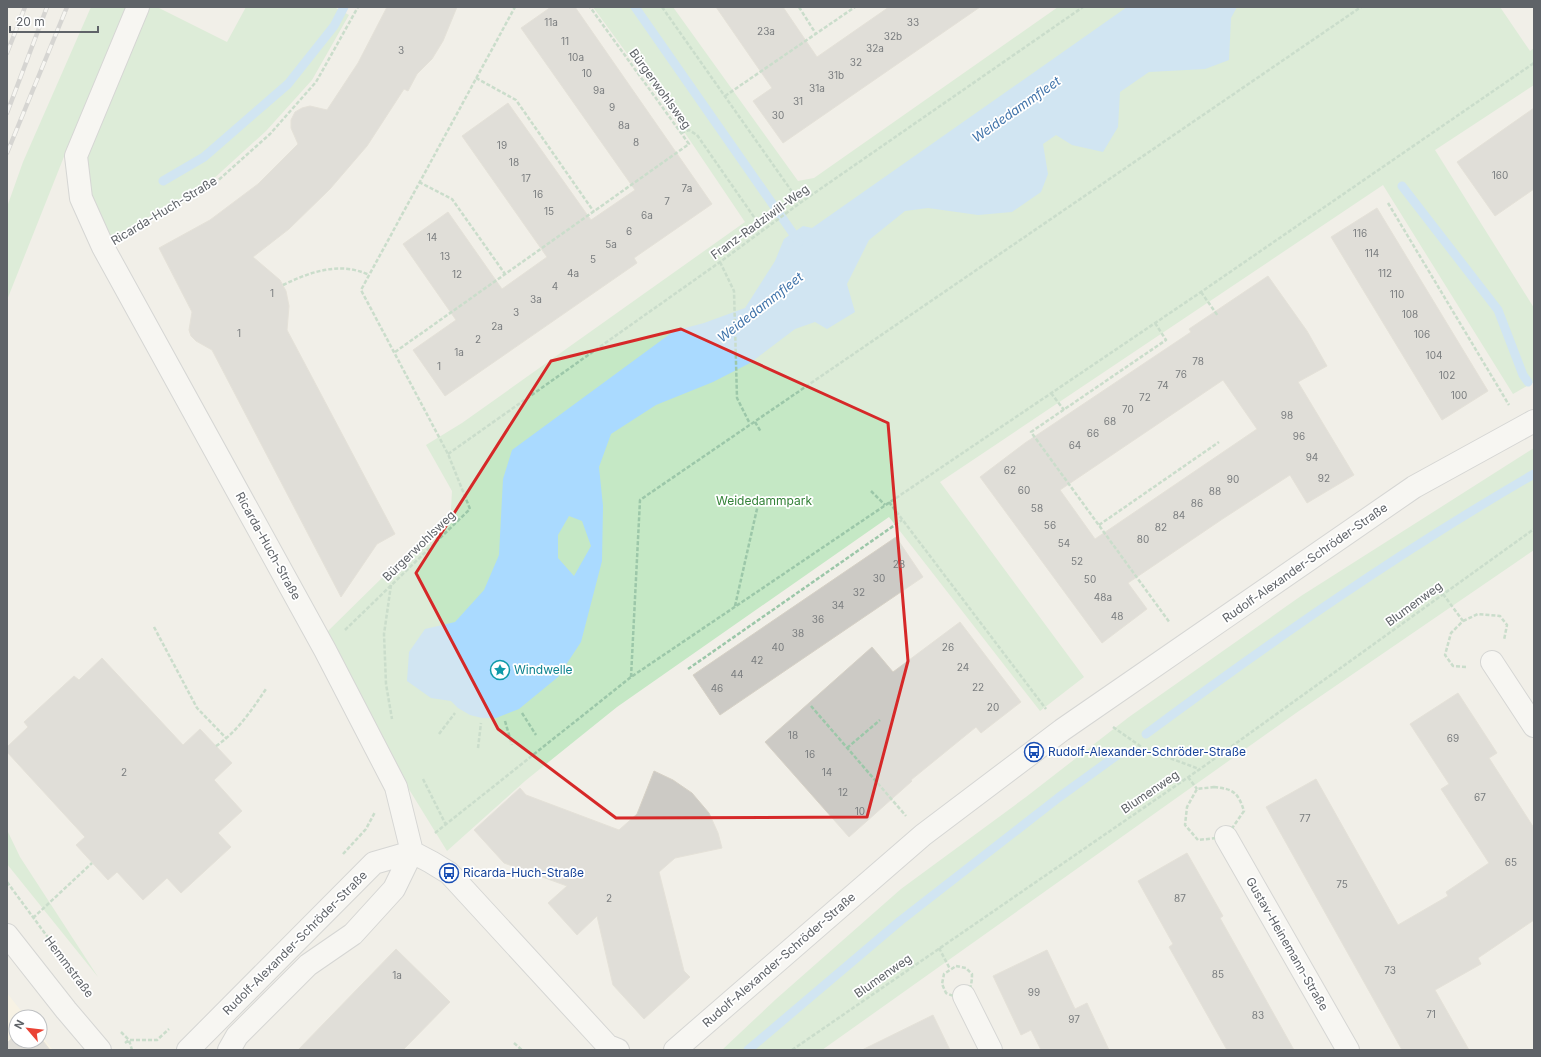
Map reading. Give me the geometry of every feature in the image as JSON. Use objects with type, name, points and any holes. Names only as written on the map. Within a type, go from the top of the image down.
[{"type":"street","name":"Ricarda-Huch-Straße","points":[[138,7],[76,156],[81,198],[103,247],[325,650],[396,787],[412,852]]},
{"type":"street","name":"Rudolf-Alexander-Schröder-Straße","points":[[675,1050],[923,835],[1062,730],[1414,488],[1528,424]]},
{"type":"street","points":[[1492,662],[1534,726]]},
{"type":"street","name":"Gustav-Heinemann-Straße","points":[[1226,837],[1348,1050]]},
{"type":"street","name":"Rudolf-Alexander-Schröder-Straße","points":[[188,1050],[374,863],[412,852]]},
{"type":"street","name":"Rudolf-Alexander-Schröder-Straße","points":[[229,1050],[237,1036],[308,965],[353,934],[394,889],[412,852]]},
{"type":"street","points":[[412,852],[450,873],[608,1046],[618,1050]]},
{"type":"street","points":[[7,935],[66,1010],[110,1048]]},
{"type":"street","points":[[964,996],[991,1050]]},
{"type":"path","name":"Ricarda-Huch-Straße","points":[[103,247],[214,184],[270,134],[316,82],[358,7]]},
{"type":"path","name":"Bürgerwohlsweg","points":[[325,650],[470,509],[448,454],[361,290],[515,7]]},
{"type":"path","name":"Bürgerwohlsweg","points":[[395,352],[689,144],[590,7]]},
{"type":"path","points":[[662,7],[800,203]]},
{"type":"path","points":[[799,7],[816,34]]},
{"type":"path","points":[[725,96],[855,7]]},
{"type":"path","name":"Franz-Radziwill-Weg","points":[[448,454],[720,262],[794,207],[1083,7]]},
{"type":"path","points":[[631,677],[640,500],[1361,7]]},
{"type":"path","points":[[412,852],[631,677],[1201,292],[1534,63]]},
{"type":"path","points":[[476,78],[516,100],[594,212]]},
{"type":"path","points":[[681,133],[689,130],[697,135],[763,230]]},
{"type":"path","points":[[419,182],[452,199],[505,274]]},
{"type":"path","points":[[1388,203],[1528,424]]},
{"type":"path","points":[[720,262],[734,290],[737,398],[750,424]]},
{"type":"path","points":[[282,285],[302,276],[331,268],[348,268],[369,275]]},
{"type":"path","points":[[1201,292],[1218,316]]},
{"type":"path","points":[[1155,323],[1166,340],[1031,432],[1187,645]]},
{"type":"path","points":[[1051,393],[1064,410]]},
{"type":"path","points":[[754,422],[761,432]]},
{"type":"path","points":[[1099,525],[1219,442]]},
{"type":"path","points":[[870,492],[885,505]]},
{"type":"path","points":[[735,606],[758,500]]},
{"type":"path","points":[[889,502],[1062,730]]},
{"type":"path","points":[[688,669],[902,520]]},
{"type":"path","name":"Blumenweg","points":[[792,1050],[1200,769],[1534,529]]},
{"type":"path","points":[[391,585],[384,634],[386,684],[393,724]]},
{"type":"path","points":[[1443,594],[1463,621]]},
{"type":"path","points":[[1478,614],[1500,616],[1507,625],[1505,638],[1492,662],[1464,668],[1453,666],[1445,655],[1451,633],[1463,621],[1478,614]]},
{"type":"path","points":[[154,627],[197,708],[227,739]]},
{"type":"path","points":[[216,746],[227,739],[241,726],[266,690]]},
{"type":"path","points":[[811,706],[923,835]]},
{"type":"path","points":[[1091,711],[1143,748],[1200,769]]},
{"type":"path","points":[[440,734],[455,713]]},
{"type":"path","points":[[522,713],[536,735]]},
{"type":"path","points":[[847,748],[880,720]]},
{"type":"path","points":[[505,721],[512,745]]},
{"type":"path","points":[[478,748],[481,723]]},
{"type":"path","points":[[1188,777],[1197,789]]},
{"type":"path","points":[[342,855],[366,829],[377,807],[396,787]]},
{"type":"path","points":[[32,918],[92,863]]},
{"type":"path","name":"Hemmstraße","points":[[7,882],[32,918],[93,998]]},
{"type":"path","points":[[939,948],[950,969]]},
{"type":"path","points":[[110,1048],[129,1040],[157,1040],[173,1025]]},
{"type":"path","points":[[119,1030],[129,1040],[132,1050]]},
{"type":"path","points":[[514,1043],[522,1050]]},
{"type":"highlighted area","points":[[681,329],[888,423],[908,661],[867,817],[616,818],[498,729],[416,573],[551,361]]},
{"type":"shaded area","points":[[7,993],[20,1009],[8,1009],[8,1049],[48,1049],[48,1044],[53,1050],[7,1050]]},
{"type":"green space","points":[[91,7],[126,7],[71,139],[7,300],[7,207],[23,162]]},
{"type":"green space","points":[[144,7],[157,7],[227,42],[246,7],[334,7],[349,15],[312,80],[266,131],[211,181],[109,240],[101,226],[82,166]]},
{"type":"green space","name":"Weidedammpark","points":[[593,7],[673,7],[798,181],[814,178],[1058,7],[1500,7],[1530,51],[1534,48],[1534,85],[1435,150],[1534,308],[1534,382],[1513,394],[1383,185],[940,482],[1084,677],[1040,711],[889,517],[617,707],[525,781],[447,851],[391,760],[326,633],[451,510],[452,491],[426,445],[462,423],[745,222],[685,133]]},
{"type":"green space","points":[[1534,448],[1534,550],[1296,713],[822,1050],[722,1050],[775,1000],[901,889],[1026,797],[1129,717],[1301,596]]},
{"type":"green space","points":[[7,830],[20,857],[98,977],[7,864]]},
{"type":"water","name":"Weidedammfleet","points":[[1127,7],[1237,7],[1231,18],[1229,60],[1205,69],[1149,72],[1120,92],[1118,127],[1103,152],[1072,145],[1056,135],[1043,144],[1048,174],[1041,192],[1012,212],[978,215],[928,208],[905,211],[869,240],[847,284],[855,312],[827,329],[815,322],[795,329],[750,363],[713,382],[656,405],[611,434],[599,467],[603,506],[602,561],[581,642],[558,677],[519,709],[496,718],[482,718],[470,715],[458,708],[451,701],[431,698],[407,681],[409,652],[425,629],[455,622],[484,590],[499,555],[503,479],[512,450],[674,331],[704,323],[745,308],[775,261],[784,239],[803,226],[812,228]],"holes":[[[569,516],[582,521],[591,546],[574,576],[558,558],[558,535]]]},
{"type":"building","points":[[387,7],[457,7],[443,41],[432,59],[417,74],[408,91],[404,89],[367,146],[330,189],[289,229],[253,257],[280,280],[286,291],[289,306],[287,330],[395,534],[377,544],[341,597],[212,350],[196,341],[191,336],[189,330],[192,312],[159,248],[210,220],[258,184],[298,144],[291,128],[291,120],[295,112],[310,106],[327,110],[358,63]]},
{"type":"building","points":[[551,7],[575,7],[712,204],[634,258],[637,263],[445,396],[413,350],[456,320],[403,244],[448,212],[502,289],[547,257],[462,136],[508,103],[591,220],[635,190],[521,28]]},
{"type":"building","points":[[716,7],[783,7],[817,57],[889,7],[980,7],[783,143],[753,101],[772,88]]},
{"type":"building","points":[[1534,108],[1534,189],[1495,216],[1457,162]]},
{"type":"building","points":[[1377,208],[1488,391],[1442,420],[1331,237]]},
{"type":"building","points":[[1268,276],[1307,331],[1327,366],[1298,382],[1354,475],[1307,503],[1290,475],[1221,520],[1128,583],[1147,609],[1102,643],[980,477],[1025,443],[1191,332],[1189,329]],"holes":[[[1223,380],[1257,429],[1095,539],[1060,490]]]},
{"type":"building","points":[[896,537],[923,577],[720,715],[693,675]]},
{"type":"building","points":[[960,622],[1021,702],[981,733],[976,727],[911,780],[912,781],[849,837],[765,742],[872,647],[893,672]]},
{"type":"building","points":[[102,658],[183,745],[200,729],[232,763],[214,780],[242,811],[218,833],[231,847],[181,893],[167,878],[143,900],[117,872],[108,880],[76,845],[85,837],[7,752],[7,747],[28,727],[24,722],[74,676],[79,680]]},
{"type":"building","points":[[1458,693],[1497,753],[1489,758],[1534,828],[1534,920],[1478,958],[1481,964],[1435,990],[1469,1050],[1402,1050],[1266,807],[1316,779],[1398,925],[1448,896],[1446,892],[1489,863],[1441,789],[1449,784],[1410,724]]},
{"type":"building","points":[[654,771],[673,780],[692,793],[709,813],[718,833],[722,848],[675,858],[659,872],[684,971],[690,977],[644,1019],[613,985],[597,916],[577,935],[548,903],[567,886],[504,863],[474,830],[520,788],[526,795],[619,830],[637,814]]},
{"type":"building","points":[[1187,853],[1223,916],[1220,918],[1294,1050],[1227,1050],[1169,947],[1173,944],[1138,881]]},
{"type":"building","points":[[396,949],[450,1002],[403,1050],[298,1050]]},
{"type":"building","points":[[1047,950],[1075,1009],[1087,1003],[1109,1050],[1041,1050],[1031,1030],[1021,1035],[993,976]]},
{"type":"building","points":[[933,1015],[950,1050],[862,1050]]},
{"type":"building","points":[[8,1042],[8,1049],[48,1049],[48,1047],[50,1050],[7,1050]]},
{"type":"waterway","points":[[163,181],[204,157],[288,84],[334,26],[344,7]]},
{"type":"waterway","points":[[635,7],[799,242]]},
{"type":"waterway","points":[[1402,186],[1498,310],[1523,375],[1528,382]]},
{"type":"waterway","points":[[1146,734],[1337,598],[1434,534],[1534,474]]},
{"type":"waterway","points":[[748,1050],[900,921],[1058,798],[1120,753]]},
{"type":"railway","points":[[7,53],[25,7]]},
{"type":"railway","points":[[7,113],[47,7]]},
{"type":"railway","points":[[7,153],[67,7]]},
{"type":"place","name":"Windwelle","points":[[500,670]]},
{"type":"place","name":"Rudolf-Alexander-Schröder-Straße","points":[[1034,752]]},
{"type":"place","name":"Ricarda-Huch-Straße","points":[[449,873]]}]
